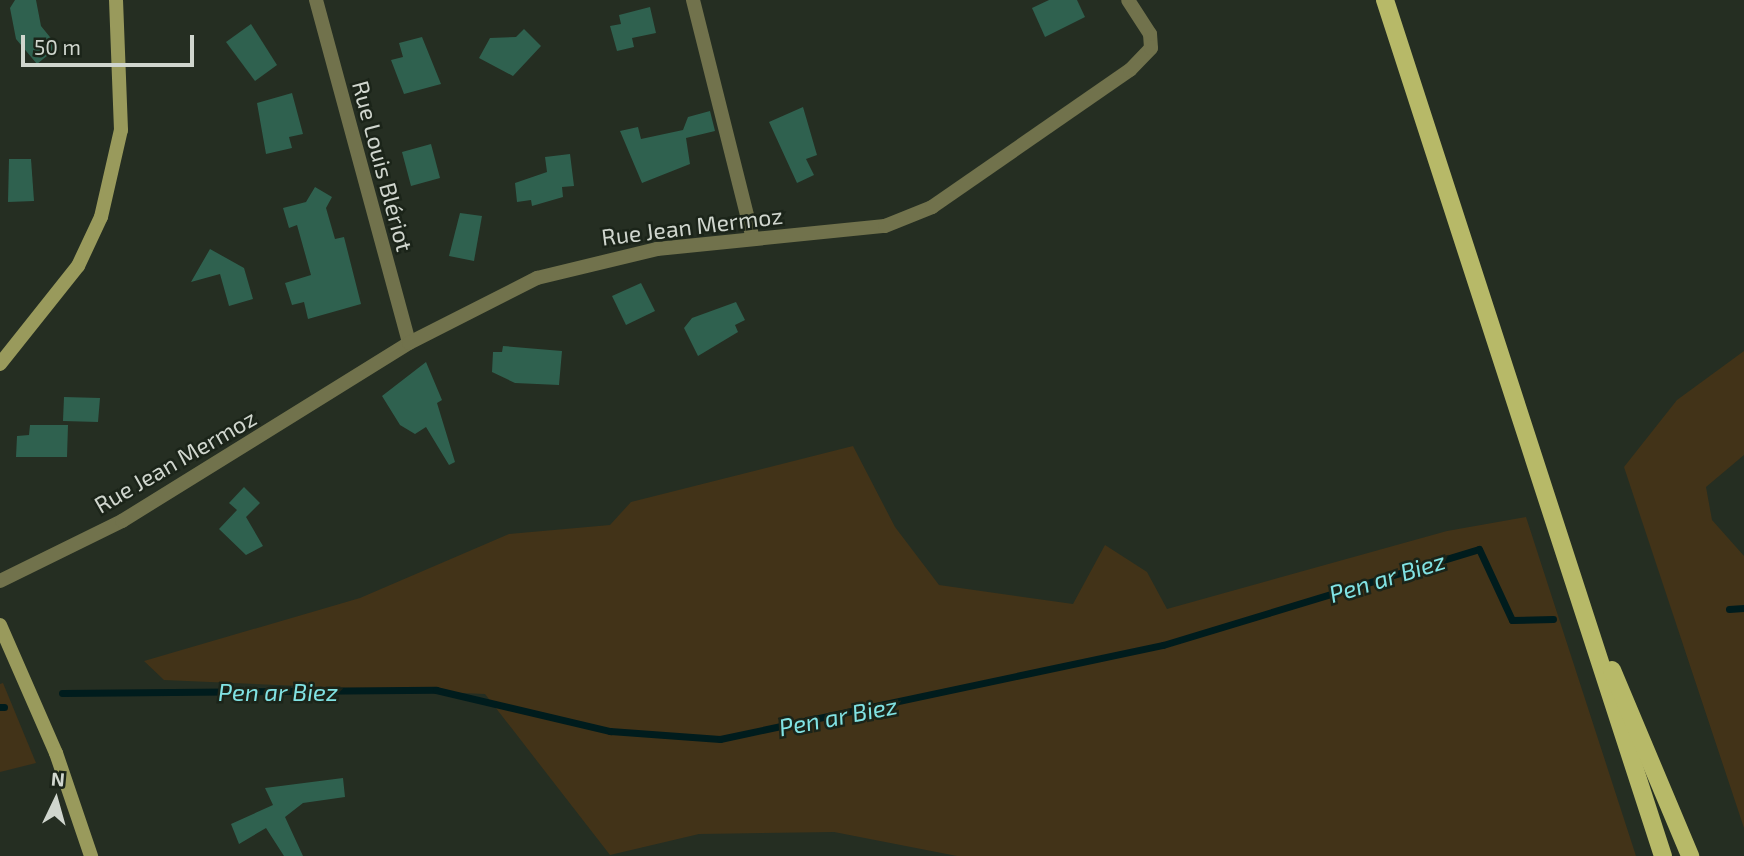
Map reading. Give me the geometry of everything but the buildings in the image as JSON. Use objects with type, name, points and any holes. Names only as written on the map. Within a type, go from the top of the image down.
[{"type":"main road","points":[[0,364],[78,266],[101,217],[121,130],[116,0]]},
{"type":"main road","points":[[1385,0],[1662,856]]},
{"type":"main road","points":[[1573,580],[1690,856]]},
{"type":"main road","points":[[0,625],[57,753],[89,854]]},
{"type":"street","name":"Rue Louis Blériot","points":[[316,0],[409,343]]},
{"type":"street","points":[[693,0],[753,239]]},
{"type":"street","name":"Rue Jean Mermoz","points":[[0,581],[122,521],[409,343],[537,278],[597,259],[753,239],[885,226],[962,190],[1107,90],[1151,48],[1150,34],[1128,0]]},
{"type":"shaded area","points":[[1744,351],[1744,455],[1706,487],[1712,520],[1744,556],[1744,828],[1624,467],[1677,400]]},
{"type":"shaded area","points":[[853,446],[895,527],[939,585],[1073,604],[1105,545],[1147,572],[1167,609],[1447,531],[1526,517],[1636,856],[957,856],[834,832],[699,834],[610,855],[485,694],[164,680],[144,661],[360,598],[509,534],[610,525],[631,502]]},
{"type":"shaded area","points":[[3,683],[36,763],[0,772],[0,684]]},
{"type":"waterway","name":"Pen ar Biez","points":[[62,693],[436,690],[610,731],[720,739],[1163,645],[1479,549],[1512,620],[1553,619]]},
{"type":"waterway","name":"Pen ar Biez","points":[[1729,609],[1744,608]]}]
